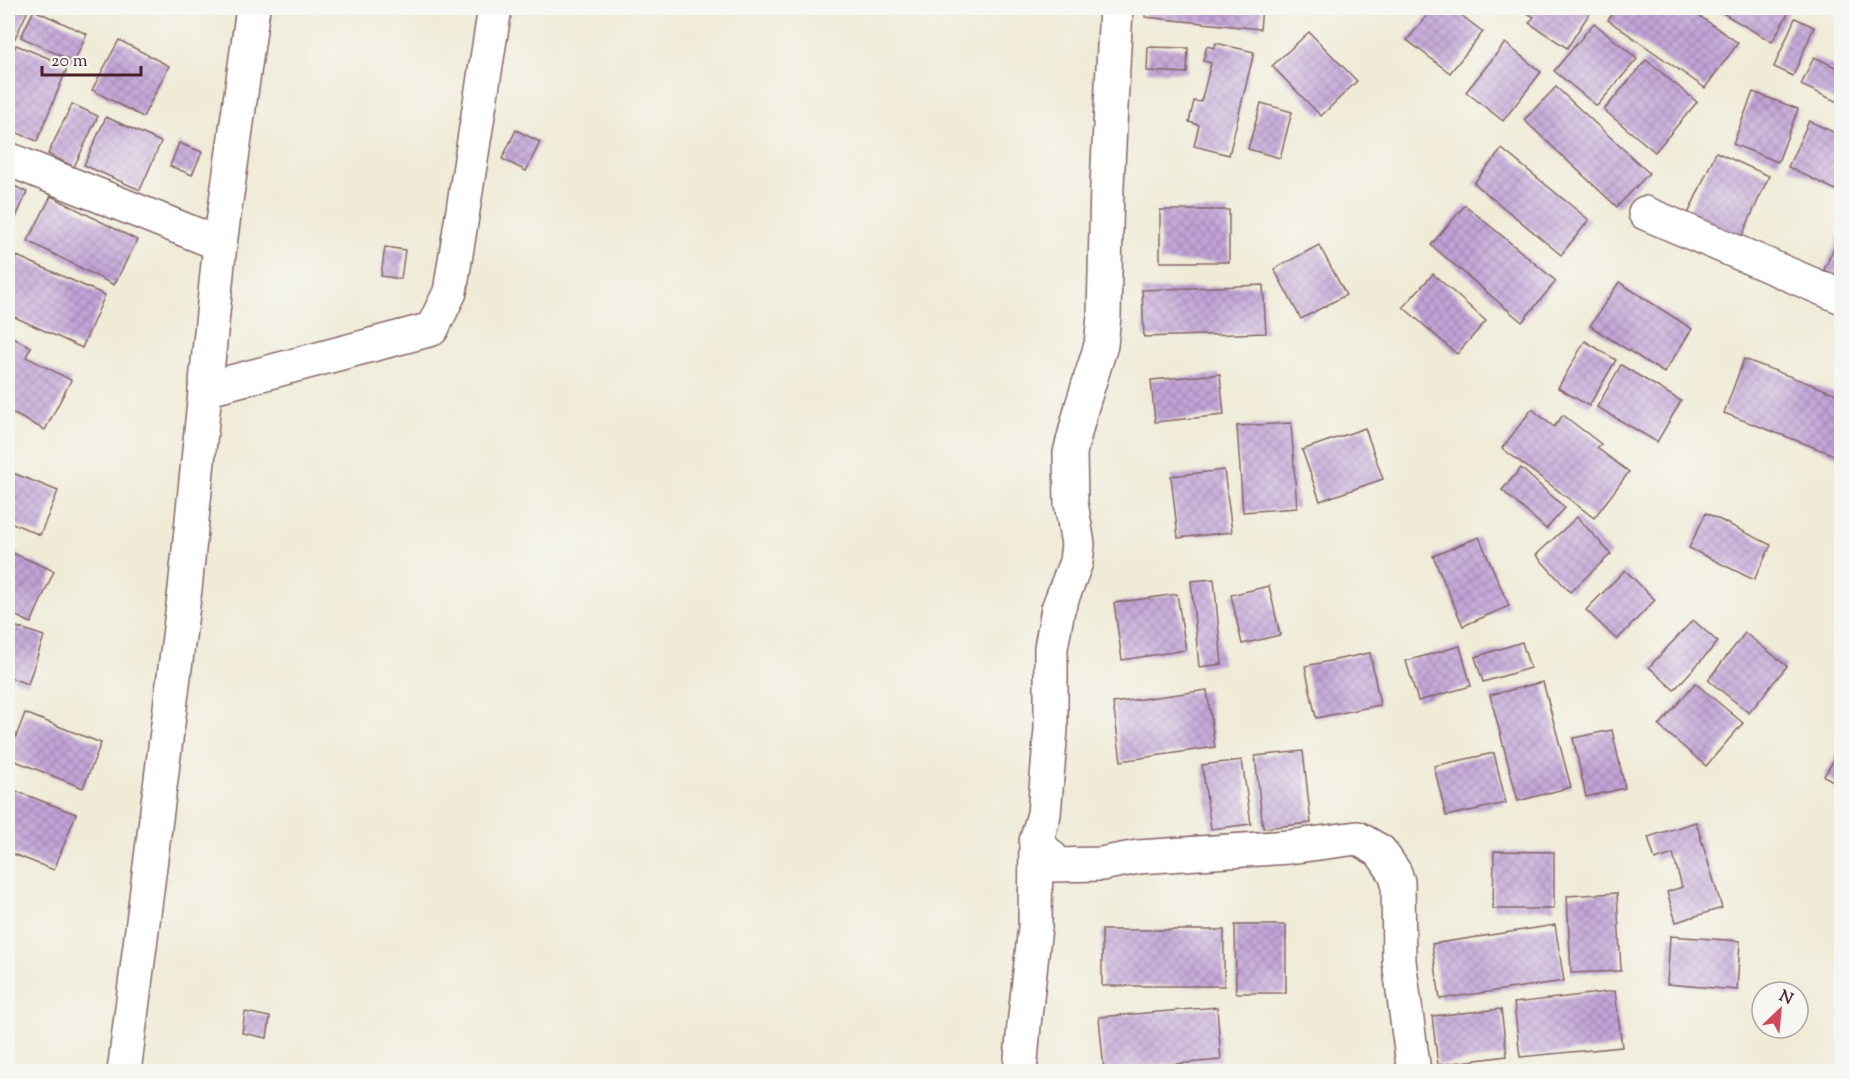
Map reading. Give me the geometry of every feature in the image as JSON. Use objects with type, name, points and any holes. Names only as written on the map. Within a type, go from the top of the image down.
[{"type":"street","points":[[124,1071],[185,589],[220,244],[253,8]]},
{"type":"street","points":[[205,389],[432,329],[450,292],[495,8]]},
{"type":"street","points":[[1020,1071],[1035,927],[1036,842],[1044,814],[1050,750],[1051,648],[1059,609],[1076,562],[1078,544],[1071,503],[1070,453],[1101,345],[1104,316],[1107,185],[1116,8]]},
{"type":"street","points":[[8,159],[220,244]]},
{"type":"street","points":[[1646,213],[1842,297]]},
{"type":"street","points":[[1036,842],[1052,858],[1053,865],[1101,864],[1138,857],[1289,847],[1357,838],[1380,851],[1395,873],[1398,882],[1399,961],[1414,1071]]},
{"type":"building","points":[[8,8],[29,8],[8,53]]},
{"type":"building","points":[[1146,8],[1262,8],[1260,29],[1145,17]]},
{"type":"building","points":[[1433,8],[1452,8],[1483,32],[1450,73],[1407,40]]},
{"type":"building","points":[[1519,8],[1593,8],[1567,48],[1529,23],[1534,17]]},
{"type":"building","points":[[1617,8],[1688,8],[1738,43],[1705,88],[1608,20]]},
{"type":"building","points":[[1714,8],[1782,8],[1789,12],[1772,42]]},
{"type":"building","points":[[34,10],[87,34],[74,62],[21,37]]},
{"type":"building","points":[[1795,18],[1814,27],[1793,76],[1774,67]]},
{"type":"building","points":[[1594,23],[1637,59],[1597,106],[1554,71]]},
{"type":"building","points":[[1309,32],[1357,81],[1321,116],[1272,66]]},
{"type":"building","points":[[119,40],[169,66],[143,117],[92,90]]},
{"type":"building","points":[[1216,43],[1254,52],[1229,155],[1194,146],[1199,125],[1189,122],[1194,101],[1201,102],[1211,63],[1203,61],[1207,46],[1214,48]]},
{"type":"building","points":[[1505,43],[1541,72],[1503,121],[1466,92]]},
{"type":"building","points":[[16,45],[68,66],[37,141],[8,129],[8,65]]},
{"type":"building","points":[[1148,47],[1188,48],[1187,73],[1147,71]]},
{"type":"building","points":[[1814,57],[1842,70],[1842,104],[1801,85]]},
{"type":"building","points":[[1646,60],[1697,102],[1655,152],[1604,110]]},
{"type":"building","points":[[1556,87],[1649,173],[1617,207],[1524,120]]},
{"type":"building","points":[[1753,92],[1798,109],[1778,162],[1733,144]]},
{"type":"building","points":[[1261,103],[1292,112],[1280,158],[1248,149]]},
{"type":"building","points":[[72,104],[98,116],[74,167],[48,154]]},
{"type":"building","points":[[106,117],[161,142],[140,190],[84,165]]},
{"type":"building","points":[[1809,121],[1842,136],[1842,193],[1788,167]]},
{"type":"building","points":[[516,130],[540,142],[526,171],[502,159]]},
{"type":"building","points":[[179,143],[202,152],[192,175],[170,166]]},
{"type":"building","points":[[1502,149],[1589,220],[1561,255],[1474,183]]},
{"type":"building","points":[[1716,152],[1769,176],[1741,238],[1688,214]]},
{"type":"building","points":[[8,183],[27,192],[8,236]]},
{"type":"building","points":[[51,196],[137,240],[114,285],[28,241]]},
{"type":"building","points":[[1465,205],[1556,281],[1522,322],[1431,245]]},
{"type":"building","points":[[1160,210],[1229,210],[1229,262],[1160,262]]},
{"type":"building","points":[[1842,230],[1842,277],[1824,270]]},
{"type":"building","points":[[1319,245],[1346,295],[1301,319],[1274,269]]},
{"type":"building","points":[[385,247],[405,250],[401,279],[381,276]]},
{"type":"building","points":[[17,256],[105,295],[82,348],[8,314],[8,277]]},
{"type":"building","points":[[1433,274],[1486,321],[1457,354],[1403,307]]},
{"type":"building","points":[[1619,282],[1692,329],[1664,373],[1590,326]]},
{"type":"building","points":[[1263,285],[1266,333],[1144,337],[1142,290]]},
{"type":"building","points":[[8,335],[31,347],[26,357],[71,380],[45,430],[8,411]]},
{"type":"building","points":[[1585,341],[1616,360],[1589,406],[1558,388]]},
{"type":"building","points":[[1744,359],[1842,396],[1842,458],[1724,413]]},
{"type":"building","points":[[1621,365],[1681,401],[1657,442],[1597,407]]},
{"type":"building","points":[[1220,374],[1224,415],[1155,422],[1151,380]]},
{"type":"building","points":[[1532,409],[1554,427],[1563,415],[1601,444],[1597,448],[1629,472],[1594,518],[1502,448]]},
{"type":"building","points":[[1291,423],[1297,508],[1243,512],[1237,426]]},
{"type":"building","points":[[1365,428],[1383,479],[1320,501],[1302,450]]},
{"type":"building","points":[[1521,468],[1565,508],[1546,529],[1502,490]]},
{"type":"building","points":[[1224,470],[1232,532],[1178,538],[1171,476]]},
{"type":"building","points":[[8,471],[58,491],[40,535],[8,521]]},
{"type":"building","points":[[1706,513],[1771,545],[1754,580],[1689,548]]},
{"type":"building","points":[[1577,517],[1611,554],[1570,592],[1536,555]]},
{"type":"building","points":[[1479,537],[1509,606],[1463,626],[1433,556]]},
{"type":"building","points":[[8,551],[54,571],[31,623],[8,612]]},
{"type":"building","points":[[1625,570],[1655,600],[1617,640],[1586,610]]},
{"type":"building","points":[[1214,579],[1222,664],[1199,667],[1191,581]]},
{"type":"building","points":[[1269,586],[1280,635],[1242,644],[1231,595]]},
{"type":"building","points":[[1177,594],[1186,650],[1122,660],[1114,603]]},
{"type":"building","points":[[1693,620],[1718,642],[1674,690],[1649,667]]},
{"type":"building","points":[[8,624],[44,636],[28,684],[8,677]]},
{"type":"building","points":[[1745,633],[1787,666],[1749,713],[1708,680]]},
{"type":"building","points":[[1522,642],[1530,668],[1483,682],[1475,657]]},
{"type":"building","points":[[1460,646],[1471,686],[1418,701],[1406,661]]},
{"type":"building","points":[[1370,653],[1380,705],[1316,718],[1305,666]]},
{"type":"building","points":[[1543,682],[1571,787],[1518,801],[1490,695]]},
{"type":"building","points":[[1695,683],[1743,723],[1706,766],[1659,726]]},
{"type":"building","points":[[1207,690],[1215,747],[1121,761],[1113,703]]},
{"type":"building","points":[[25,713],[101,743],[83,788],[8,758]]},
{"type":"building","points":[[1612,730],[1625,788],[1586,797],[1573,738]]},
{"type":"building","points":[[1842,746],[1842,786],[1824,776]]},
{"type":"building","points":[[1303,751],[1311,823],[1263,828],[1255,756]]},
{"type":"building","points":[[1494,753],[1506,803],[1446,816],[1434,766]]},
{"type":"building","points":[[1242,760],[1251,824],[1211,829],[1202,765]]},
{"type":"building","points":[[8,788],[76,814],[54,870],[8,852]]},
{"type":"building","points":[[1696,822],[1722,908],[1676,922],[1667,892],[1682,887],[1673,854],[1655,860],[1648,837]]},
{"type":"building","points":[[1494,851],[1554,852],[1554,909],[1493,909]]},
{"type":"building","points":[[1617,893],[1621,971],[1571,973],[1567,896]]},
{"type":"building","points":[[1235,925],[1286,925],[1286,993],[1236,993]]},
{"type":"building","points":[[1555,925],[1564,981],[1440,999],[1432,944]]},
{"type":"building","points":[[1102,930],[1224,930],[1224,986],[1102,986]]},
{"type":"building","points":[[1670,936],[1740,941],[1737,990],[1667,984]]},
{"type":"building","points":[[1615,991],[1622,1047],[1520,1057],[1514,1003]]},
{"type":"building","points":[[1217,1007],[1221,1060],[1104,1070],[1099,1017]]},
{"type":"building","points":[[1501,1009],[1507,1056],[1438,1065],[1432,1016]]},
{"type":"building","points":[[245,1012],[270,1017],[267,1038],[242,1033]]}]
